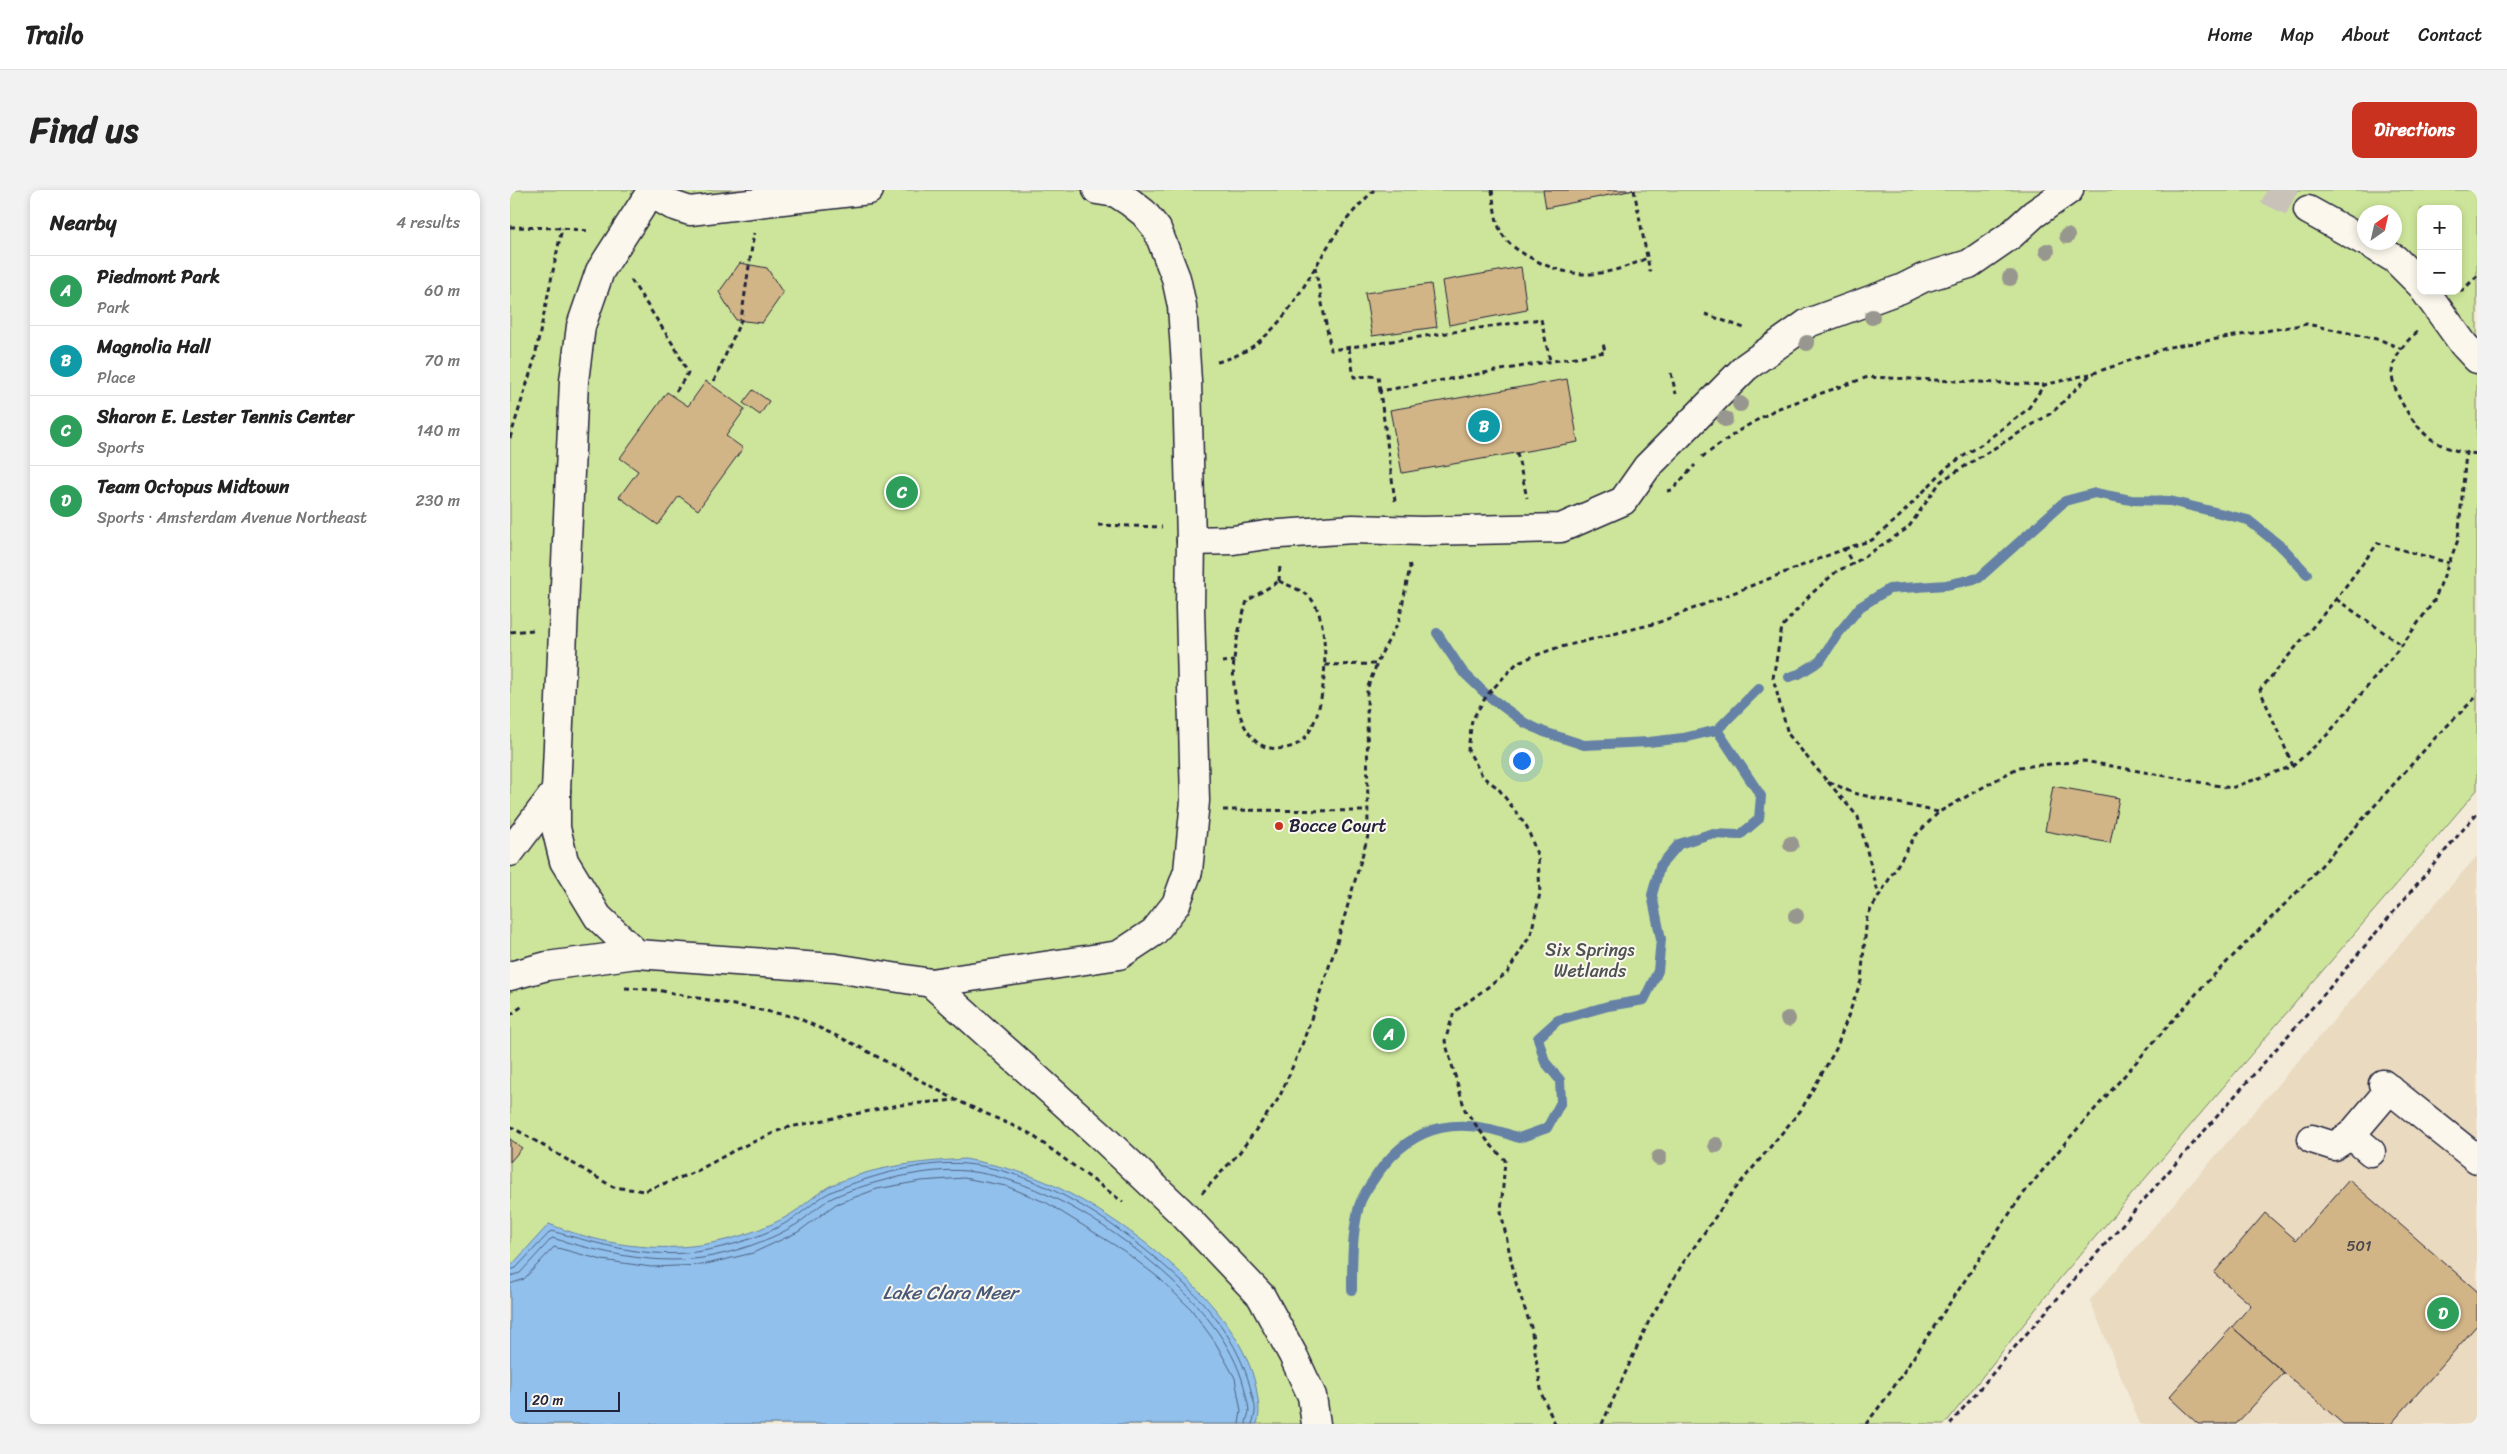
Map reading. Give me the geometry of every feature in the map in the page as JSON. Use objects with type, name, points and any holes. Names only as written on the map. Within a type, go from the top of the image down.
[{"type":"street","points":[[637,954],[598,917],[564,861],[556,828],[574,381],[581,326],[600,271],[652,191],[672,205],[690,211],[869,190]]},
{"type":"street","points":[[510,976],[547,966],[637,954],[835,968],[931,984],[1119,955],[1154,932],[1176,904],[1188,871],[1195,810],[1186,367],[1182,306],[1176,278],[1157,229],[1144,213],[1130,202],[1116,193],[1097,190]]},
{"type":"street","points":[[1190,534],[1233,540],[1266,535],[1353,529],[1560,528],[1623,501],[1647,467],[1746,367],[1808,323],[1901,289],[1923,278],[1969,264],[2011,235],[2034,214],[2069,190]]},
{"type":"street","points":[[2308,210],[2357,237]]},
{"type":"street","points":[[2380,250],[2395,258],[2417,282]]},
{"type":"street","points":[[2428,295],[2471,352]]},
{"type":"street","points":[[510,852],[556,791]]},
{"type":"street","points":[[931,984],[1103,1138],[1180,1211],[1262,1296],[1312,1396],[1316,1424]]},
{"type":"street","points":[[2312,1139],[2334,1146],[2361,1144],[2386,1087],[2477,1158]]},
{"type":"path","points":[[1186,367],[1220,361],[1243,351],[1266,335],[1284,318],[1350,215],[1374,190]]},
{"type":"path","points":[[1492,190],[1501,232],[1516,250],[1540,263],[1567,272],[1594,274],[1612,272],[1647,258]]},
{"type":"path","points":[[1634,190],[1650,272]]},
{"type":"path","points":[[714,381],[741,320],[760,203]]},
{"type":"path","points":[[510,228],[562,228],[593,232],[629,227]]},
{"type":"path","points":[[510,438],[534,361],[562,228]]},
{"type":"path","points":[[612,253],[676,349],[688,373],[675,393]]},
{"type":"path","points":[[1315,267],[1331,350],[1540,320],[1550,361]]},
{"type":"path","points":[[2462,291],[2477,276]]},
{"type":"path","points":[[1623,501],[1672,490],[1702,457],[1740,430],[1776,409],[1868,377],[2044,385],[2091,374],[2169,347],[2307,324],[2381,340],[2402,349]]},
{"type":"path","points":[[2424,327],[2408,339],[2392,374],[2399,394],[2412,420],[2430,438],[2449,449],[2477,454]]},
{"type":"path","points":[[1380,392],[1605,352],[1603,343]]},
{"type":"path","points":[[1180,1211],[1210,1186],[1233,1160],[1279,1098],[1302,1045],[1352,895],[1368,836],[1367,689],[1376,664],[1400,621],[1410,566],[1399,530],[1378,376],[1354,377],[1349,348]]},
{"type":"path","points":[[1671,373],[1676,396]]},
{"type":"path","points":[[1879,896],[1858,817],[1788,734],[1773,678],[1782,627],[1810,595],[1836,570],[1853,564],[1908,528],[1942,481],[2053,412],[2091,374]]},
{"type":"path","points":[[1555,1424],[1542,1395],[1530,1327],[1516,1283],[1501,1212],[1504,1160],[1465,1110],[1445,1041],[1454,1012],[1507,973],[1531,934],[1540,894],[1538,857],[1527,828],[1498,788],[1483,777],[1468,750],[1472,720],[1487,695],[1518,662],[1562,646],[1657,623],[1844,549],[1872,540],[1897,519],[1947,467],[1982,444],[2028,409],[2044,385]]},
{"type":"path","points":[[1517,453],[1534,528]]},
{"type":"path","points":[[1602,1424],[1648,1323],[1683,1263],[1732,1193],[1801,1110],[1836,1049],[1861,980],[1867,916],[1915,836],[1939,812],[2019,767],[2084,761],[2231,788],[2293,766],[2327,735],[2402,645],[2434,601],[2458,540],[2466,453]]},
{"type":"path","points":[[1098,525],[1190,534]]},
{"type":"path","points":[[2293,766],[2260,690],[2336,599],[2378,543],[2449,563]]},
{"type":"path","points":[[1844,549],[1853,564]]},
{"type":"path","points":[[1280,581],[1312,599],[1319,616],[1325,665],[1324,682],[1316,718],[1306,738],[1298,744],[1283,749],[1268,748],[1257,743],[1242,720],[1235,688],[1234,661],[1247,601],[1280,581]]},
{"type":"path","points":[[2336,599],[2402,645]]},
{"type":"path","points":[[1325,665],[1376,664]]},
{"type":"path","points":[[1866,1424],[1889,1394],[2020,1198],[2065,1143],[2204,985],[2303,886],[2435,738],[2477,696]]},
{"type":"path","points":[[1826,780],[1853,793],[1939,812]]},
{"type":"path","points":[[1195,810],[1367,811]]},
{"type":"path","points":[[1950,1424],[2014,1348],[2326,992],[2477,813]]},
{"type":"path","points":[[618,988],[657,990],[796,1017],[856,1045],[956,1100],[1029,1133],[1125,1203]]},
{"type":"path","points":[[510,1016],[526,1004]]},
{"type":"path","points":[[510,1126],[613,1187],[644,1191],[695,1172],[737,1149],[785,1128],[899,1105],[956,1100]]},
{"type":"shaded area","points":[[2477,856],[2477,1424],[2140,1424],[2090,1300]]},
{"type":"green space","name":"Six Springs Wetlands","points":[[510,190],[2477,190],[2477,790],[2061,1277],[1945,1424],[510,1424]]},
{"type":"water","name":"Lake Clara Meer","points":[[965,1159],[1011,1170],[1055,1186],[1115,1221],[1176,1269],[1204,1296],[1228,1326],[1245,1356],[1256,1387],[1259,1410],[1257,1424],[510,1424],[510,1267],[549,1224],[579,1235],[609,1242],[639,1246],[670,1247],[700,1245],[729,1239],[759,1229],[788,1216],[828,1187],[861,1174],[895,1166]]},
{"type":"building","points":[[1543,190],[1634,190],[1546,208]]},
{"type":"building","points":[[740,263],[767,268],[783,293],[762,323],[736,320],[719,292]]},
{"type":"building","points":[[1521,267],[1527,310],[1449,325],[1442,281]]},
{"type":"building","points":[[1431,284],[1437,327],[1372,336],[1365,293]]},
{"type":"building","points":[[1567,379],[1578,442],[1402,473],[1390,410]]},
{"type":"building","points":[[706,381],[745,409],[726,436],[743,448],[698,510],[679,496],[658,525],[619,497],[638,471],[620,458],[667,392],[688,406]]},
{"type":"building","points":[[753,390],[769,401],[760,415],[743,403]]},
{"type":"building","points":[[2053,786],[2119,798],[2110,843],[2045,831]]},
{"type":"building","points":[[510,1139],[522,1148],[510,1162]]},
{"type":"building","points":[[2349,1180],[2477,1291],[2477,1325],[2391,1424],[2343,1424],[2232,1327],[2251,1305],[2214,1273],[2265,1213],[2296,1240]]},
{"type":"building","points":[[2232,1327],[2284,1373],[2236,1424],[2198,1424],[2169,1397]]},
{"type":"waterway","points":[[1789,677],[1799,674],[1820,661],[1837,635],[1860,607],[1889,589],[1946,585],[1979,578],[2065,501],[2095,493],[2131,500],[2170,501],[2248,520],[2284,549],[2307,574]]},
{"type":"waterway","points":[[1437,633],[1463,672],[1487,695],[1525,723],[1544,732],[1584,745],[1649,742],[1683,738],[1717,730],[1759,688]]},
{"type":"waterway","points":[[1352,1290],[1352,1258],[1359,1206],[1370,1184],[1392,1156],[1408,1142],[1424,1133],[1441,1128],[1479,1127],[1519,1138],[1547,1128],[1561,1102],[1560,1080],[1545,1062],[1538,1038],[1558,1020],[1608,1006],[1644,1000],[1658,971],[1661,939],[1652,895],[1660,866],[1679,844],[1710,834],[1740,835],[1759,819],[1761,796],[1717,730]]},
{"type":"tunnel","points":[[2267,190],[2308,210]]},
{"type":"place","name":"Magnolia Hall","points":[[1484,426]]},
{"type":"place","name":"Sharon E. Lester Tennis Center","points":[[902,492]]},
{"type":"place","name":"Bocce Court","points":[[1279,826]]},
{"type":"place","name":"Piedmont Park","points":[[1389,1034]]},
{"type":"place","name":"Team Octopus Midtown","points":[[2443,1313]]}]
